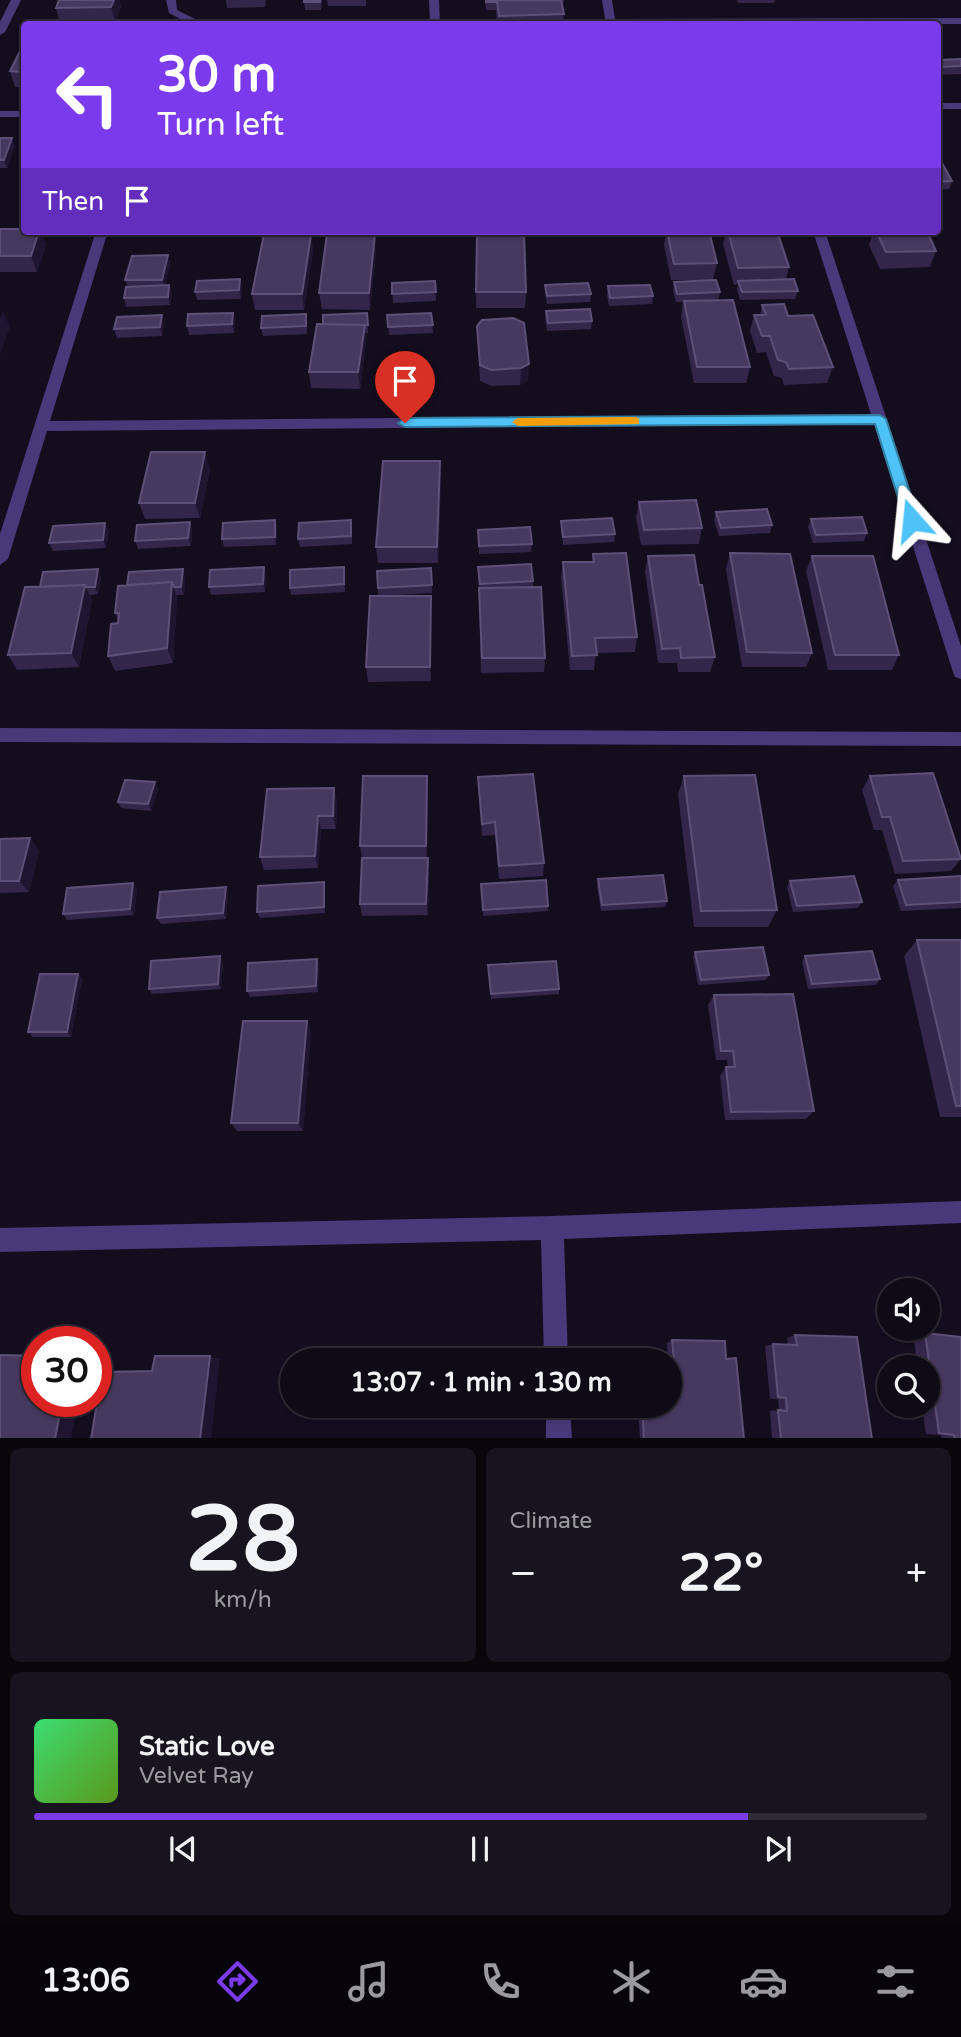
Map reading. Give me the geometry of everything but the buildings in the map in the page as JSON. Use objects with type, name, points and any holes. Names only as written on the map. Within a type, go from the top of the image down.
[{"type":"street","points":[[0,32],[16,0]]},
{"type":"street","points":[[171,0],[172,11],[191,21]]},
{"type":"street","points":[[434,0],[435,21]]},
{"type":"street","points":[[607,0],[611,21]]},
{"type":"street","points":[[941,21],[961,21]]},
{"type":"street","points":[[941,106],[961,106]]},
{"type":"street","points":[[0,114],[21,114]]},
{"type":"street","points":[[0,559],[102,235]]},
{"type":"street","points":[[821,235],[961,672]]},
{"type":"street","points":[[42,425],[880,419]]},
{"type":"street","points":[[0,735],[961,739]]},
{"type":"street","points":[[0,1240],[552,1228],[961,1212]]},
{"type":"street","points":[[552,1228],[556,1348]]},
{"type":"street","points":[[558,1418],[559,1438]]},
{"type":"slow traffic","points":[[518,422],[635,421]]},
{"type":"route","points":[[405,423],[880,419],[912,520]]}]
